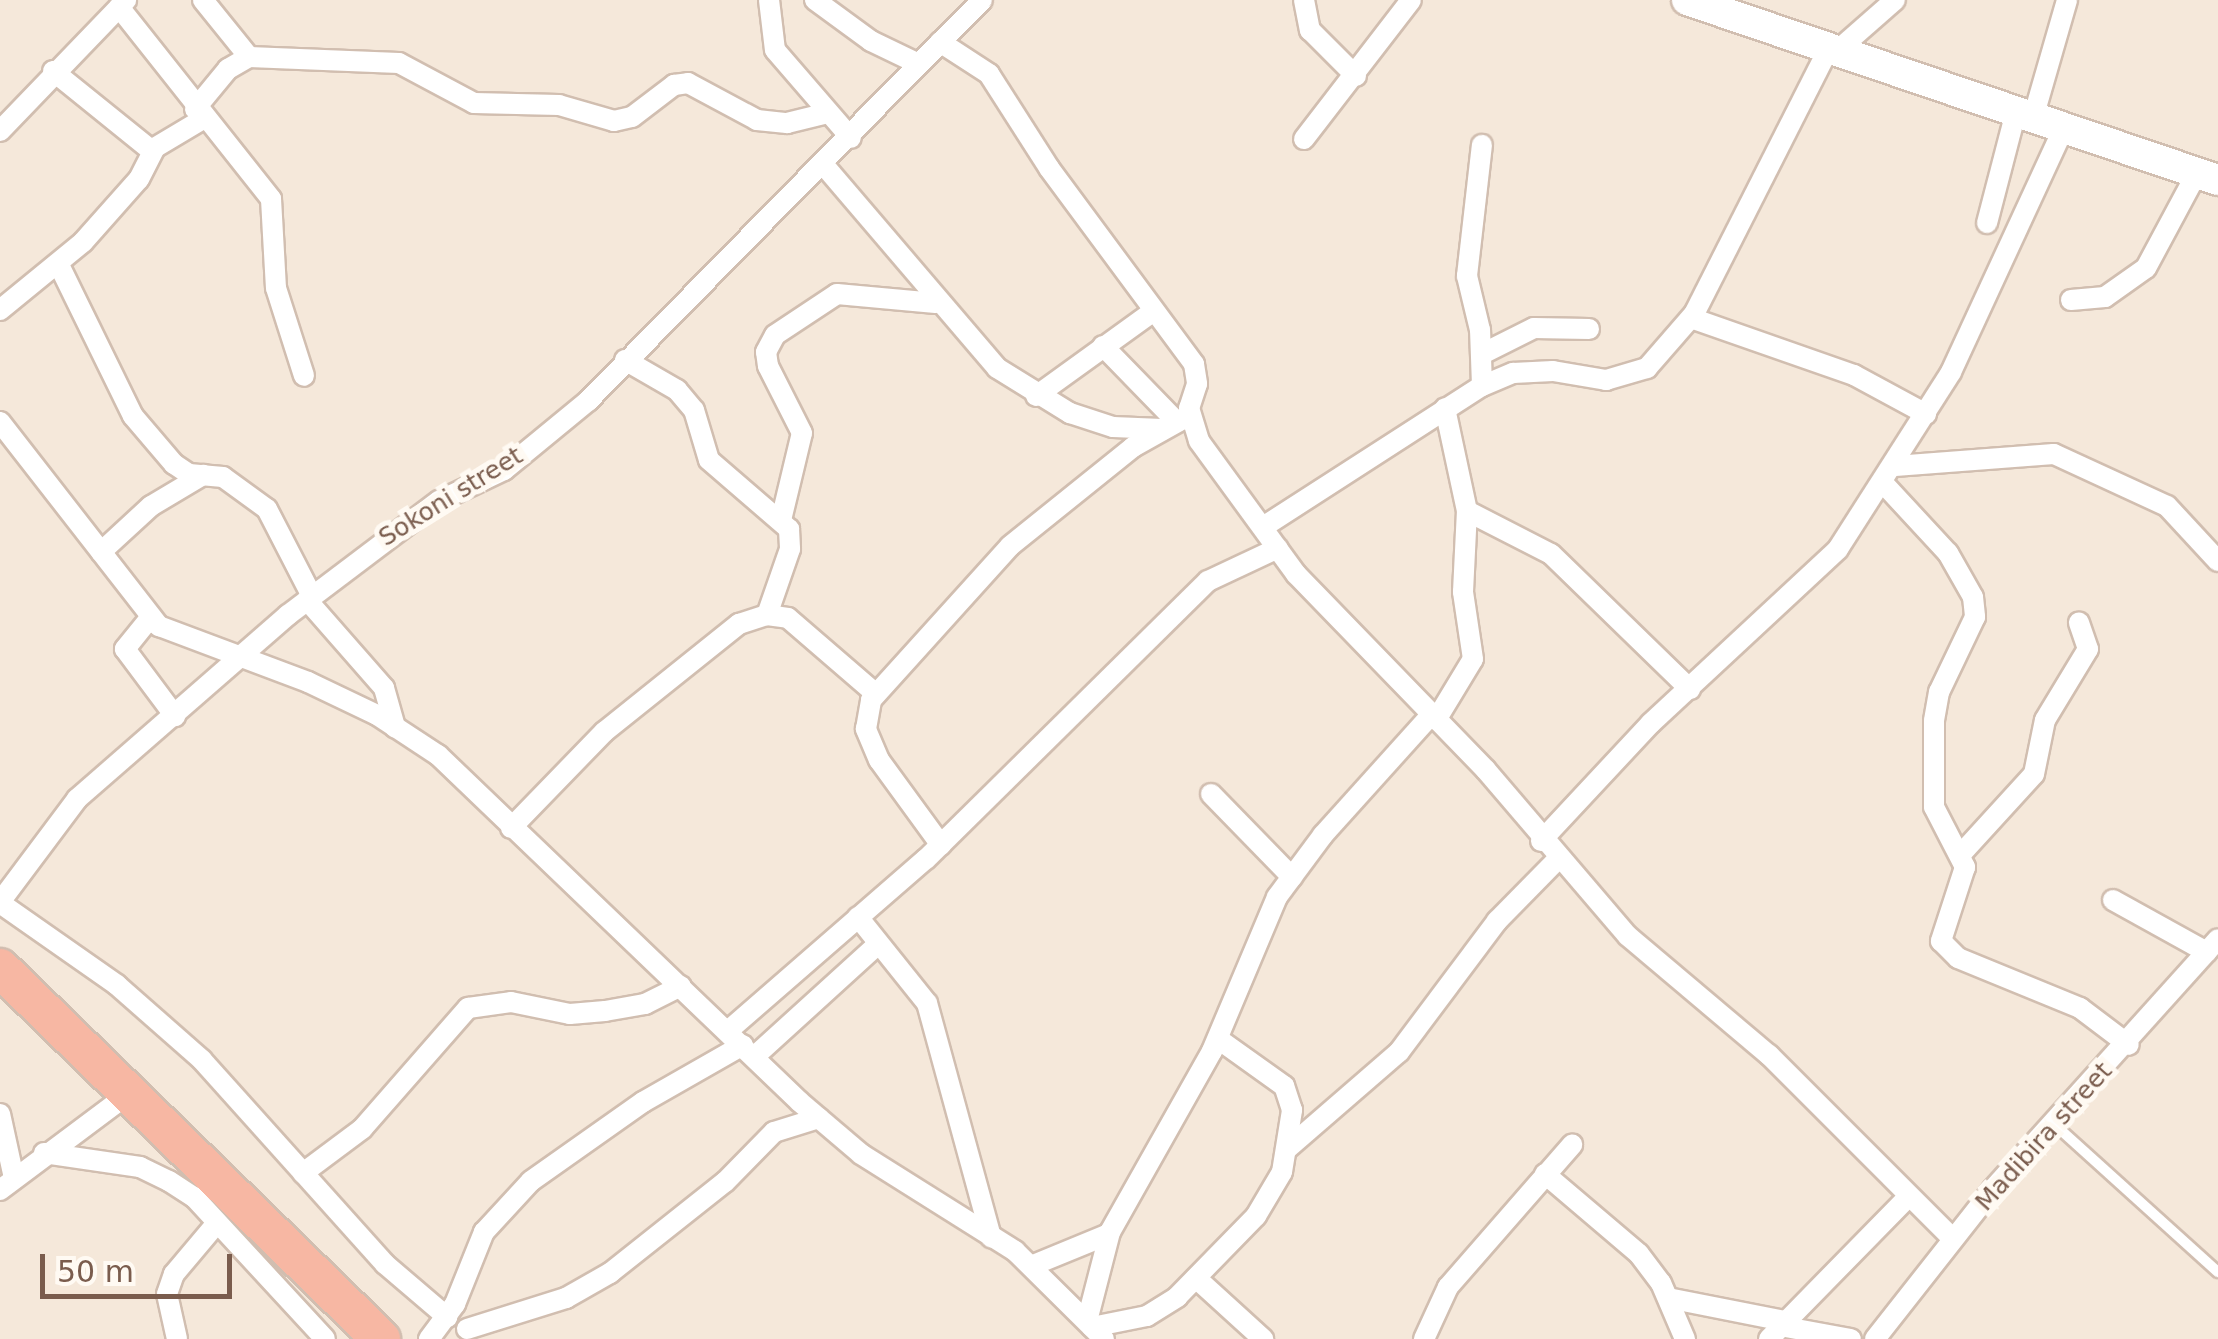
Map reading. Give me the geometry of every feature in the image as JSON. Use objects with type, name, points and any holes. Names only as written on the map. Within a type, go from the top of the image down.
[{"type":"highway","points":[[0,968],[380,1339]]},
{"type":"street","points":[[203,0],[250,58]]},
{"type":"street","points":[[769,0],[775,50],[850,138]]},
{"type":"street","points":[[815,0],[871,40],[919,64]]},
{"type":"street","name":"Sokoni street","points":[[2,896],[78,800],[310,598],[439,501],[504,470],[588,401],[982,0]]},
{"type":"street","points":[[1304,0],[1310,30],[1356,76]]},
{"type":"street","points":[[1304,139],[1411,0]]},
{"type":"street","points":[[1687,0],[1721,6],[1833,50],[2207,177],[2146,268],[2104,297],[2071,300]]},
{"type":"street","points":[[1264,527],[1482,386],[1513,373],[1554,371],[1629,378],[1666,350],[1691,318],[1833,50],[1895,0]]},
{"type":"street","points":[[1988,223],[2067,0]]},
{"type":"street","points":[[0,131],[53,71],[123,2],[199,114],[271,199],[276,288],[304,376]]},
{"type":"street","points":[[940,42],[989,74],[1194,364],[1177,422],[1010,546],[876,694],[866,730],[878,760],[940,845]]},
{"type":"street","points":[[0,310],[59,265],[139,179],[154,150],[199,114],[228,69],[250,58],[399,63],[474,103],[559,105],[614,121],[632,117],[674,85],[688,83],[756,120],[787,123],[828,114]]},
{"type":"street","points":[[53,71],[96,110],[154,150]]},
{"type":"street","points":[[1541,841],[1690,689],[1838,549],[1926,414],[1987,300],[2064,128]]},
{"type":"street","points":[[1482,145],[1467,276],[1482,354],[1482,386]]},
{"type":"street","points":[[823,164],[936,304],[997,368],[1036,396],[1113,427],[1177,422]]},
{"type":"street","points":[[59,265],[133,416],[174,464],[244,487],[268,508],[310,598],[384,688],[396,727]]},
{"type":"street","points":[[767,615],[790,549],[782,516],[802,433],[768,366],[766,352],[774,336],[837,294],[936,304]]},
{"type":"street","points":[[1036,396],[1154,311]]},
{"type":"street","points":[[1691,318],[1854,375],[1926,414]]},
{"type":"street","points":[[1482,354],[1534,328],[1589,329]]},
{"type":"street","points":[[1103,346],[1199,441],[1278,548],[1628,936],[1769,1056],[1906,1199],[1954,1239]]},
{"type":"street","points":[[625,360],[677,390],[694,410],[709,460],[782,516]]},
{"type":"street","points":[[1094,1329],[1109,1234],[1218,1039],[1263,922],[1292,877],[1434,717],[1474,659],[1464,592],[1467,511],[1445,408]]},
{"type":"street","points":[[0,422],[150,618],[238,661],[308,682],[396,727],[438,756],[860,1154],[991,1236],[1031,1266],[1094,1329]]},
{"type":"street","points":[[1889,475],[2054,454],[2167,506],[2218,562]]},
{"type":"street","points":[[1889,475],[1948,553],[1973,598],[1974,617],[1939,692],[1934,721],[1934,807],[1965,867],[1941,941],[1947,952],[2080,1008],[2129,1044]]},
{"type":"street","points":[[101,552],[151,506],[203,476]]},
{"type":"street","points":[[1467,511],[1551,554],[1690,689]]},
{"type":"street","points":[[742,1044],[858,917],[940,845],[1208,581],[1278,548]]},
{"type":"street","points":[[511,828],[604,732],[739,624],[767,615],[804,627],[876,694]]},
{"type":"street","points":[[150,618],[125,648],[176,716]]},
{"type":"street","points":[[1961,854],[2034,774],[2045,720],[2088,649],[2079,623]]},
{"type":"street","points":[[1210,794],[1292,877]]},
{"type":"street","points":[[1287,1149],[1399,1052],[1497,921],[1557,860]]},
{"type":"street","points":[[2,896],[117,985],[188,1047],[384,1264],[472,1334],[566,1298],[610,1272],[725,1182],[774,1132],[820,1118]]},
{"type":"street","points":[[2114,900],[2212,946]]},
{"type":"street","points":[[858,917],[914,980],[927,1002],[991,1236]]},
{"type":"street","points":[[429,1339],[449,1314],[484,1232],[530,1181],[643,1102],[742,1044],[878,944]]},
{"type":"street","name":"Madibira street","points":[[1875,1339],[1954,1239],[2212,946]]},
{"type":"street","points":[[303,1173],[362,1130],[468,1008],[511,1002],[570,1014],[606,1011],[645,1004],[681,986]]},
{"type":"street","points":[[1094,1329],[1147,1316],[1196,1278],[1256,1216],[1282,1172],[1292,1110],[1284,1086],[1218,1039]]},
{"type":"street","points":[[7,1184],[131,1092]]},
{"type":"street","points":[[0,1114],[7,1184]]},
{"type":"street","points":[[1424,1339],[1448,1287],[1572,1145]]},
{"type":"street","points":[[44,1153],[140,1168],[194,1197],[325,1339]]},
{"type":"street","points":[[1545,1174],[1639,1254],[1668,1298],[1685,1339]]},
{"type":"street","points":[[1777,1329],[1906,1199]]},
{"type":"street","points":[[177,1339],[167,1294],[174,1274],[216,1223]]},
{"type":"street","points":[[1031,1266],[1109,1234]]},
{"type":"street","points":[[1196,1278],[1262,1339]]},
{"type":"street","points":[[1668,1298],[1777,1329],[1851,1339]]},
{"type":"lane","points":[[2054,1124],[2218,1272]]},
{"type":"shaded area","points":[[0,0],[2218,0],[2218,1339],[0,1339]]}]
